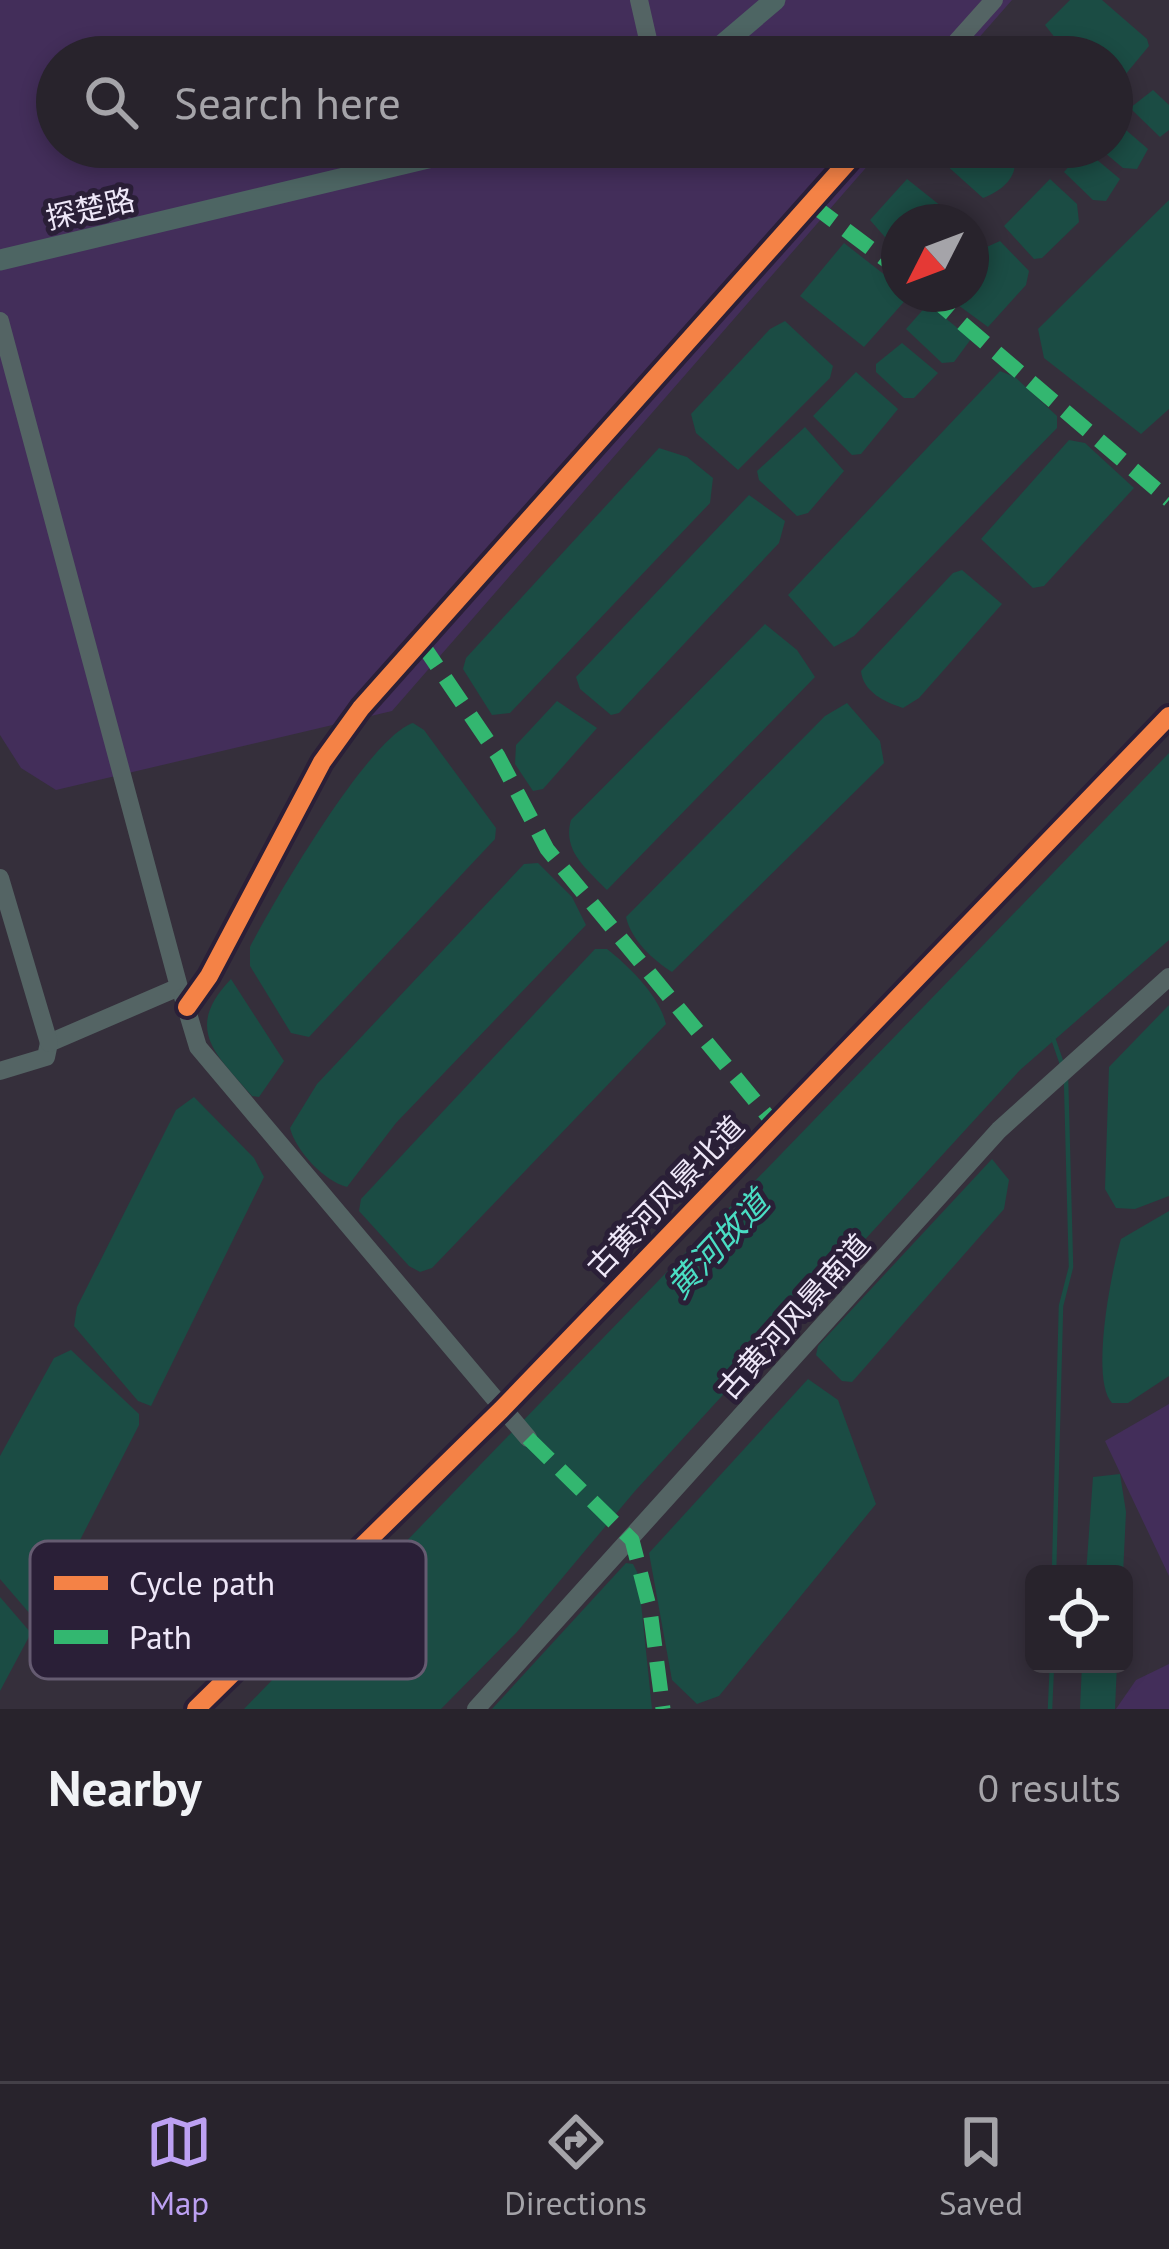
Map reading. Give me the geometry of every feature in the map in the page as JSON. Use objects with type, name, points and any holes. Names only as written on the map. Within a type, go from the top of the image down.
[{"type":"main road","points":[[733,36],[775,0]]},
{"type":"main road","name":"探楚路","points":[[0,260],[386,168]]},
{"type":"street","points":[[639,0],[647,36]]},
{"type":"street","points":[[962,36],[994,0]]},
{"type":"street","points":[[187,1007],[209,976],[322,762],[361,708],[842,168]]},
{"type":"street","points":[[0,321],[198,1047],[528,1438]]},
{"type":"street","name":"古黄河风景北道","points":[[367,1541],[501,1410],[1169,716]]},
{"type":"street","points":[[0,878],[49,1043],[46,1057],[0,1071]]},
{"type":"street","name":"古黄河风景南道","points":[[476,1709],[999,1130],[1169,977]]},
{"type":"street","points":[[49,1043],[179,987]]},
{"type":"street","name":"古黄河风景北道","points":[[196,1709],[227,1679]]},
{"type":"shaded area","points":[[0,0],[1012,0],[980,36],[36,36],[36,168],[866,168],[392,711],[56,790],[21,768],[0,735]]},
{"type":"shaded area","points":[[1169,1404],[1169,1576],[1105,1441]]},
{"type":"shaded area","points":[[1169,1664],[1169,1709],[1116,1709],[1136,1680]]},
{"type":"water","points":[[1070,0],[1102,0],[1147,39],[1149,46],[1133,65],[1133,36],[1054,36],[1045,25]]},
{"type":"water","points":[[1153,90],[1169,105],[1169,130],[1160,137],[1133,106]]},
{"type":"water","points":[[1133,136],[1148,149],[1137,169],[1123,168],[1133,168]]},
{"type":"water","points":[[950,168],[1014,168],[1006,184],[983,198]]},
{"type":"water","points":[[1067,168],[1107,168],[1120,179],[1106,201],[1093,200],[1064,172]]},
{"type":"water","points":[[907,179],[938,204],[884,204]]},
{"type":"water","points":[[1050,179],[1077,204],[1079,222],[1042,258],[1034,259],[1004,226]]},
{"type":"water","points":[[1169,200],[1169,409],[1141,434],[1044,358],[1038,329]]},
{"type":"water","points":[[881,208],[881,233],[870,220]]},
{"type":"water","points":[[1000,241],[1029,271],[1026,285],[988,327],[968,312],[989,312],[989,246]]},
{"type":"water","points":[[844,243],[881,272],[881,312],[895,312],[864,347],[800,296]]},
{"type":"water","points":[[921,312],[938,312],[971,339],[954,362],[942,363],[906,329]]},
{"type":"water","points":[[785,321],[833,366],[830,378],[738,470],[696,433],[691,414],[770,329]]},
{"type":"water","points":[[902,343],[938,373],[914,398],[904,398],[876,372],[876,364]]},
{"type":"water","points":[[1000,371],[1015,377],[1057,416],[1057,428],[854,636],[834,647],[788,595]]},
{"type":"water","points":[[856,372],[898,409],[861,454],[852,455],[813,416]]},
{"type":"water","points":[[805,427],[844,471],[808,513],[797,516],[759,480],[757,471]]},
{"type":"water","points":[[1069,440],[1085,443],[1134,488],[1044,586],[1033,588],[981,539]]},
{"type":"water","points":[[659,448],[687,457],[713,478],[710,503],[510,713],[492,715],[463,669],[466,658]]},
{"type":"water","points":[[749,495],[785,521],[779,543],[619,713],[611,715],[580,689],[576,677]]},
{"type":"water","points":[[962,570],[1002,604],[919,698],[903,708],[876,695],[861,671],[953,573]]},
{"type":"water","points":[[765,624],[797,650],[815,677],[607,890],[573,850],[571,820]]},
{"type":"water","points":[[557,701],[597,728],[543,789],[533,791],[515,764],[516,745]]},
{"type":"water","points":[[847,703],[880,741],[884,763],[672,972],[644,949],[626,917],[825,716]]},
{"type":"water","points":[[413,723],[424,730],[496,828],[495,839],[309,1037],[291,1033],[250,966],[250,947],[348,788],[394,735]]},
{"type":"water","name":"黄河故道","points":[[1169,753],[1169,940],[1020,1070],[635,1491],[517,1632],[441,1709],[244,1709],[273,1679],[426,1679],[426,1541],[407,1541]]},
{"type":"water","points":[[538,863],[572,897],[586,925],[396,1123],[347,1187],[320,1172],[290,1128],[317,1084],[524,864]]},
{"type":"water","points":[[595,949],[607,949],[634,973],[666,1024],[432,1268],[420,1272],[409,1266],[359,1211],[361,1199]]},
{"type":"water","points":[[231,979],[284,1061],[259,1097],[239,1081],[210,1040],[209,1012]]},
{"type":"water","points":[[1169,1005],[1169,1196],[1135,1209],[1116,1208],[1105,1189],[1109,1067]]},
{"type":"water","points":[[194,1097],[254,1158],[264,1177],[151,1406],[138,1401],[74,1326],[77,1307],[176,1110]]},
{"type":"water","points":[[992,1159],[1009,1180],[1004,1209],[852,1382],[842,1381],[816,1355],[818,1346]]},
{"type":"water","points":[[1169,1211],[1169,1376],[1128,1403],[1112,1403],[1106,1391],[1103,1350],[1121,1239]]},
{"type":"water","points":[[71,1350],[139,1414],[139,1425],[79,1541],[30,1541],[30,1614],[0,1579],[0,1456],[54,1358]]},
{"type":"water","points":[[808,1379],[838,1400],[876,1504],[719,1696],[697,1704],[672,1680],[649,1553]]},
{"type":"water","points":[[1120,1474],[1126,1512],[1123,1565],[1087,1565],[1093,1477]]},
{"type":"water","points":[[626,1563],[633,1564],[638,1574],[652,1709],[492,1709]]},
{"type":"water","points":[[0,1597],[30,1635],[0,1691]]},
{"type":"water","points":[[1082,1673],[1117,1673],[1115,1709],[1080,1709]]},
{"type":"waterway","points":[[1053,1038],[1063,1067]]},
{"type":"waterway","points":[[1054,1565],[1061,1306],[1071,1267],[1066,1078]]},
{"type":"waterway","points":[[1050,1709],[1052,1673]]},
{"type":"marked path","points":[[810,203],[881,256]]},
{"type":"marked path","points":[[949,312],[1169,500]]},
{"type":"marked path","points":[[420,641],[498,756],[547,849],[775,1125]]},
{"type":"marked path","points":[[528,1438],[632,1540],[650,1610],[663,1709]]},
{"type":"cycle path","points":[[187,1007],[209,976],[322,762],[361,708],[842,168]]},
{"type":"cycle path","points":[[367,1541],[501,1410],[1169,716]]},
{"type":"cycle path","points":[[196,1709],[227,1679]]}]
